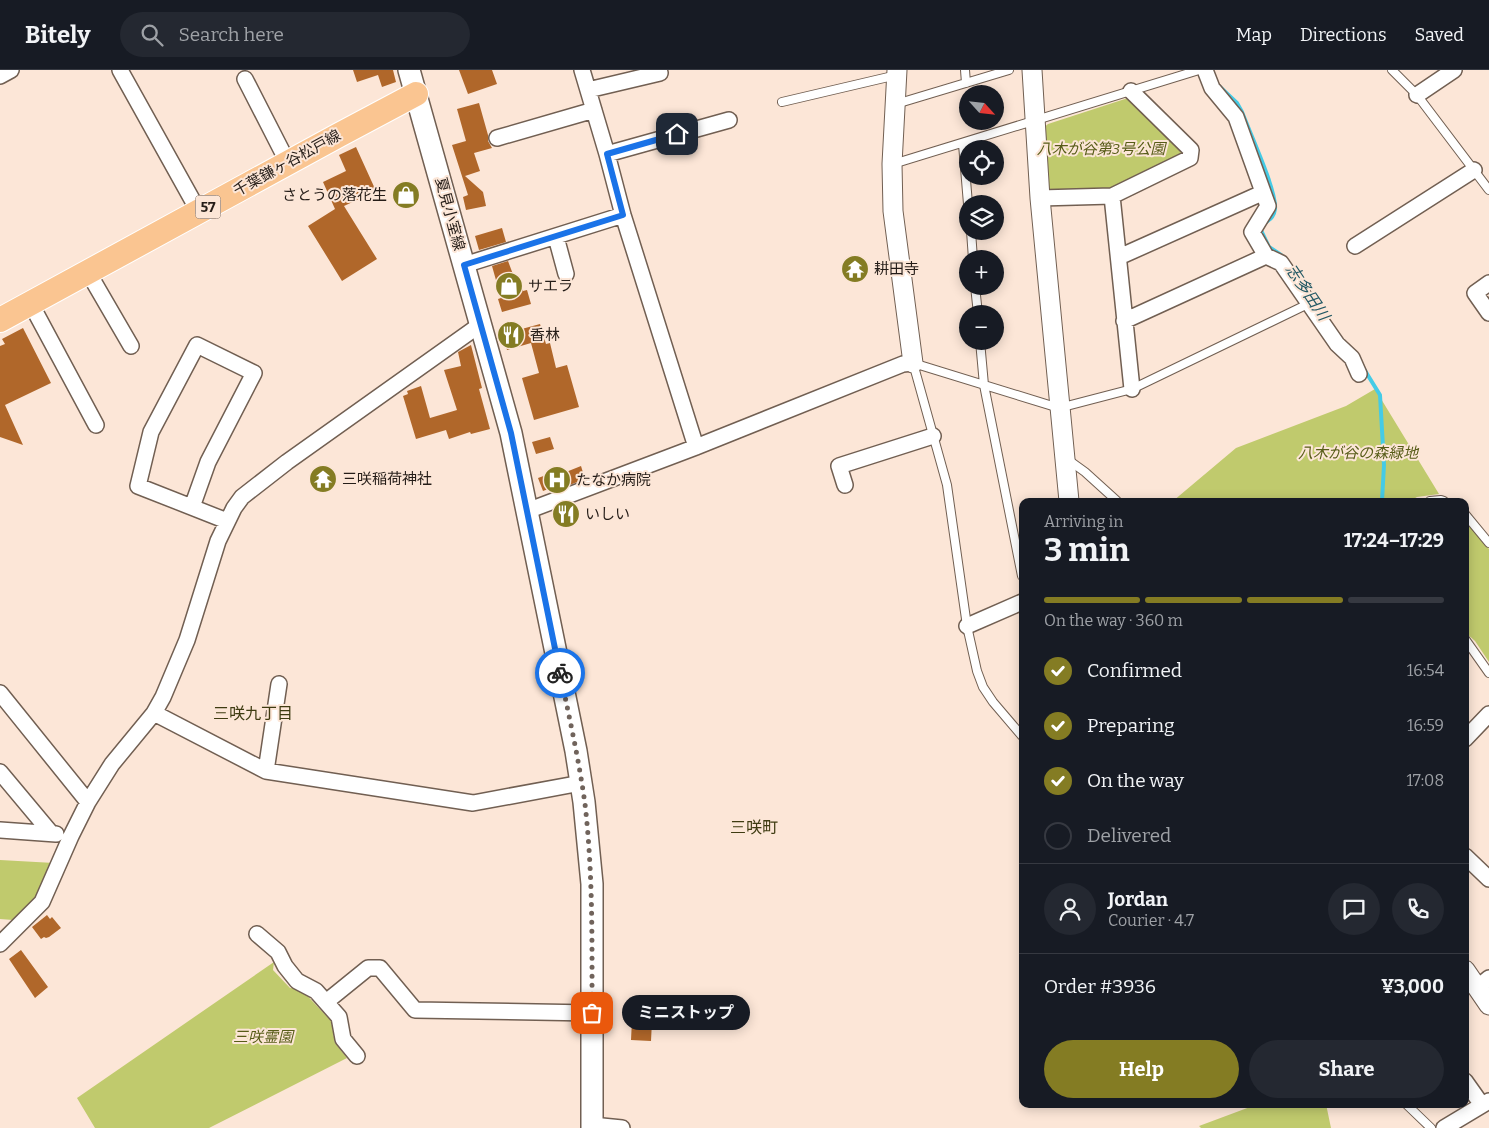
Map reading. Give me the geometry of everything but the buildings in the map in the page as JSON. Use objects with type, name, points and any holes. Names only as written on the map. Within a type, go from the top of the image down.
[{"type":"main road","name":"夏見小室線","points":[[409,70],[511,433],[581,783],[592,884],[592,1126]]},
{"type":"main road","name":"千葉鎌ヶ谷松戸線","points":[[0,320],[416,94]]},
{"type":"street","points":[[0,76],[11,70]]},
{"type":"street","points":[[120,70],[199,212]]},
{"type":"street","points":[[582,70],[623,215],[696,447]]},
{"type":"street","points":[[1032,70],[1040,198],[1059,408],[1070,498]]},
{"type":"street","points":[[1205,70],[1212,88],[1236,117],[1268,206],[1252,232],[1266,256],[1281,263],[1337,344],[1352,358],[1360,374]]},
{"type":"street","points":[[1417,95],[1454,70]]},
{"type":"street","points":[[588,90],[660,73]]},
{"type":"street","points":[[528,511],[696,447],[903,364],[913,363],[893,211],[892,164],[897,73]]},
{"type":"street","points":[[245,79],[288,163]]},
{"type":"street","points":[[1040,198],[1112,196],[1190,158],[1191,150],[1131,91]]},
{"type":"street","points":[[497,138],[594,110]]},
{"type":"street","points":[[607,154],[729,120]]},
{"type":"street","points":[[1355,246],[1474,170]]},
{"type":"street","points":[[1119,257],[1262,193]]},
{"type":"street","points":[[1112,196],[1132,389]]},
{"type":"street","points":[[464,265],[623,215]]},
{"type":"street","points":[[556,236],[566,274]]},
{"type":"street","points":[[1124,321],[1266,256]]},
{"type":"street","points":[[88,272],[130,346]]},
{"type":"street","points":[[1489,283],[1475,293],[1489,312]]},
{"type":"street","points":[[32,304],[96,425]]},
{"type":"street","points":[[2,939],[42,902],[88,802],[112,764],[154,713],[163,697],[187,640],[218,540],[234,508],[242,497],[481,324]]},
{"type":"street","points":[[192,507],[208,462],[254,373],[198,345],[151,432],[138,486],[227,521]]},
{"type":"street","points":[[845,485],[839,466],[933,436]]},
{"type":"street","points":[[967,626],[1019,603]]},
{"type":"street","points":[[266,771],[279,684]]},
{"type":"street","points":[[0,693],[88,802]]},
{"type":"street","points":[[154,713],[266,771],[473,803],[581,783]]},
{"type":"street","points":[[1469,735],[1489,714]]},
{"type":"street","points":[[0,772],[50,833]]},
{"type":"street","points":[[0,830],[71,836]]},
{"type":"street","points":[[1469,860],[1489,879]]},
{"type":"street","points":[[257,934],[278,952],[285,966],[297,981],[316,991],[339,1017],[343,1039],[357,1056]]},
{"type":"street","points":[[326,1002],[368,968],[380,968],[414,1010],[592,1013]]},
{"type":"street","points":[[1469,973],[1483,983],[1489,1005]]},
{"type":"street","points":[[1444,1128],[1486,1103],[1469,1085]]},
{"type":"street","points":[[592,1126],[622,1128]]},
{"type":"lane","points":[[965,70],[966,83]]},
{"type":"lane","points":[[896,104],[1009,70]]},
{"type":"lane","points":[[976,140],[1200,70]]},
{"type":"lane","points":[[1392,70],[1417,95],[1489,190]]},
{"type":"lane","points":[[782,102],[897,73]]},
{"type":"lane","points":[[892,164],[959,145]]},
{"type":"lane","points":[[913,363],[1059,408],[1132,389],[1308,304]]},
{"type":"lane","points":[[981,350],[984,385],[1019,561]]},
{"type":"lane","points":[[913,363],[947,485],[967,626],[983,687],[1008,722],[1019,733]]},
{"type":"lane","points":[[1064,457],[1085,472],[1114,498]]},
{"type":"lane","points":[[1469,519],[1489,544]]},
{"type":"lane","points":[[1469,645],[1489,673]]},
{"type":"lane","points":[[1410,1108],[1431,1128]]},
{"type":"green space","name":"八木が谷第3号公園","points":[[1128,98],[1184,149],[1185,157],[1107,192],[1048,191],[1042,129],[1048,124]]},
{"type":"green space","name":"八木が谷の森緑地","points":[[1375,389],[1439,494],[1415,498],[1177,498],[1236,448],[1346,406]]},
{"type":"green space","points":[[1469,525],[1489,549],[1489,662],[1475,641],[1469,636]]},
{"type":"green space","points":[[0,860],[54,863],[32,903],[13,920],[0,919]]},
{"type":"green space","name":"三咲霊園","points":[[274,962],[273,970],[290,988],[301,989],[331,1021],[335,1043],[347,1058],[209,1128],[95,1128],[77,1098]]},
{"type":"green space","points":[[1247,1108],[1327,1108],[1331,1128],[1201,1128],[1199,1126]]},
{"type":"waterway","name":"志多田川","points":[[1220,87],[1237,103],[1242,112],[1272,189],[1275,209],[1271,218],[1264,224]]},
{"type":"waterway","name":"志多田川","points":[[1260,228],[1269,247],[1281,255]]},
{"type":"waterway","name":"志多田川","points":[[1364,369],[1380,395],[1384,465],[1382,498]]},
{"type":"way so far","points":[[560,673],[576,751],[589,844],[592,884],[592,1013]]},
{"type":"place","name":"さとうの落花生","points":[[406,195]]},
{"type":"place","name":"耕田寺","points":[[855,269]]},
{"type":"place","name":"サエラ","points":[[509,286]]},
{"type":"place","name":"香林","points":[[511,335]]},
{"type":"place","name":"三咲稲荷神社","points":[[323,479]]},
{"type":"place","name":"たなか病院","points":[[557,480]]},
{"type":"place","name":"いしい","points":[[566,514]]},
{"type":"place","name":"ミニストップ","points":[[592,1013]]},
{"type":"district","name":"三咲九丁目","points":[[253,713]]},
{"type":"district","name":"三咲町","points":[[754,827]]},
{"type":"route","points":[[560,673],[511,433],[464,265],[623,215],[607,154],[677,134]]}]
